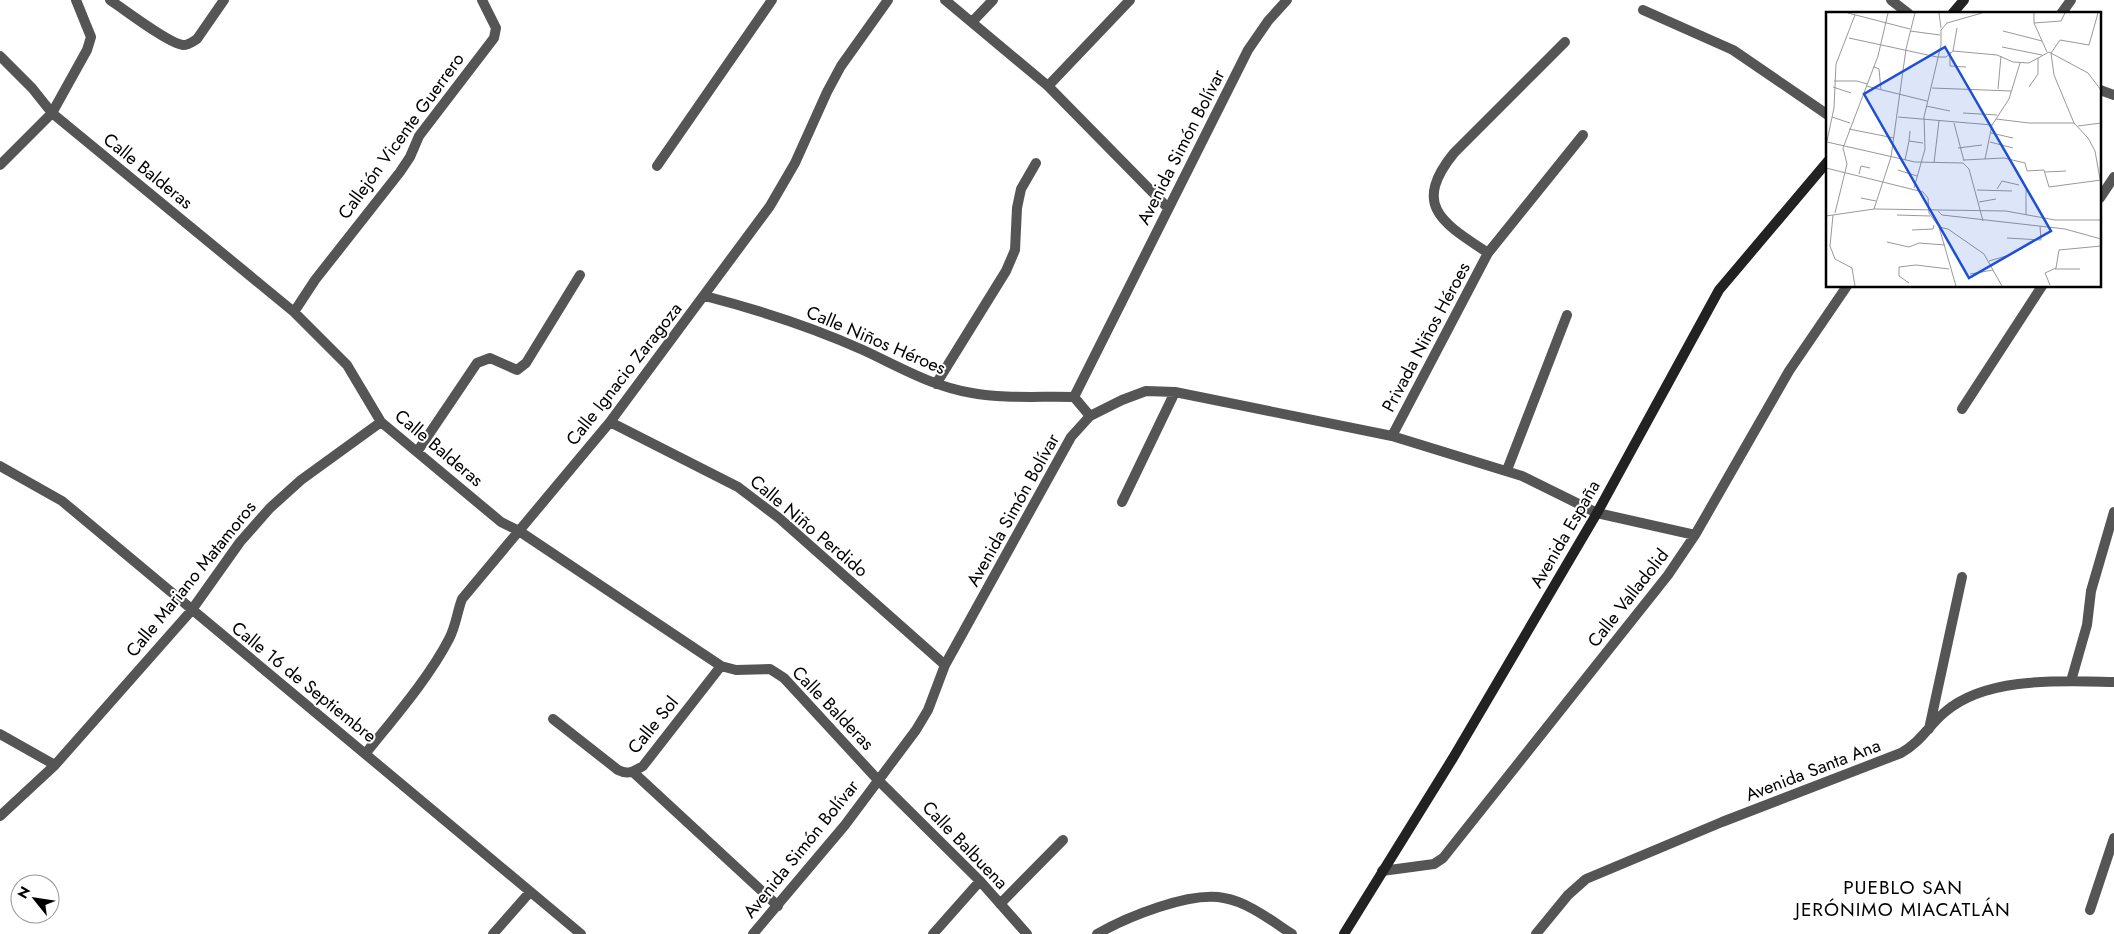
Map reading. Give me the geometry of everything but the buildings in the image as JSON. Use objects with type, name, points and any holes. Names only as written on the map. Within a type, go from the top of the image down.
[{"type":"street","points":[[0,165],[52,113],[87,50],[91,37],[76,0]]},
{"type":"street","points":[[110,0],[174,43],[182,45],[190,44],[197,39],[224,0]]},
{"type":"street","name":"Callejón Vicente Guerrero","points":[[294,312],[314,280],[400,172],[410,157],[419,136],[494,38],[496,28],[482,0]]},
{"type":"street","points":[[657,166],[772,0]]},
{"type":"street","name":"Calle Ignacio Zaragoza","points":[[366,753],[398,713],[449,640],[462,599],[610,422],[770,206],[795,163],[827,92],[841,66],[888,0]]},
{"type":"street","points":[[945,0],[1048,86],[1168,208]]},
{"type":"street","points":[[972,22],[993,0]]},
{"type":"street","points":[[1048,86],[1130,0]]},
{"type":"street","name":"Avenida Simón Bolívar","points":[[1074,397],[1248,50],[1268,21],[1287,0]]},
{"type":"street","points":[[1891,0],[1906,12]]},
{"type":"street","points":[[1954,12],[1964,0]]},
{"type":"street","points":[[2062,12],[2071,0]]},
{"type":"street","points":[[1643,10],[1732,50],[1826,113]]},
{"type":"street","name":"Privada Niños Héroes","points":[[1488,253],[1451,228],[1438,214],[1432,195],[1441,169],[1454,153],[1565,42]]},
{"type":"street","name":"Calle Balderas","points":[[0,56],[32,88],[52,113],[294,312],[347,364],[381,422],[501,522],[518,531],[721,666],[736,670],[770,669],[784,678],[878,780]]},
{"type":"street","points":[[2102,91],[2114,95]]},
{"type":"street","name":"Privada Niños Héroes","points":[[1392,436],[1488,253],[1582,135]]},
{"type":"street","points":[[936,384],[1006,271],[1015,250],[1017,208],[1021,189],[1036,163]]},
{"type":"street","name":"Avenida España","points":[[1344,934],[1453,758],[1597,513],[1719,290],[1826,163]]},
{"type":"street","points":[[2102,195],[2114,177]]},
{"type":"street","points":[[417,452],[476,363],[490,358],[517,370],[526,363],[580,275]]},
{"type":"street","name":"Calle Valladolid","points":[[1382,871],[1434,864],[1443,858],[1668,575],[1694,535],[1789,371],[1846,288]]},
{"type":"street","points":[[1962,409],[2041,288]]},
{"type":"street","name":"Calle Niños Héroes","points":[[705,296],[775,316],[862,350],[924,381],[973,393],[1074,397]]},
{"type":"street","points":[[1507,470],[1567,315]]},
{"type":"street","name":"Avenida Simón Bolívar","points":[[753,934],[845,826],[916,730],[928,710],[945,666],[1071,437],[1090,416],[1146,391],[1175,392],[1392,436],[1507,470],[1597,513],[1694,535]]},
{"type":"street","points":[[1122,502],[1175,392]]},
{"type":"street","points":[[1074,397],[1090,416]]},
{"type":"street","name":"Calle Mariano Matamoros","points":[[0,816],[55,765],[191,611],[240,542],[270,508],[302,480],[381,422]]},
{"type":"street","name":"Calle Niño Perdido","points":[[610,422],[738,487],[779,518],[945,666]]},
{"type":"street","name":"Calle 16 de Septiembre","points":[[0,466],[62,501],[191,611],[366,753],[581,934]]},
{"type":"street","points":[[2071,681],[2087,625],[2091,591],[2114,512]]},
{"type":"street","points":[[1929,730],[1962,577]]},
{"type":"street","name":"Calle Sol","points":[[553,718],[618,770],[625,774],[633,772],[643,766],[721,666]]},
{"type":"street","name":"Avenida Santa Ana","points":[[1536,934],[1568,895],[1586,879],[1722,822],[1870,767],[1917,744],[1944,712],[1983,690],[2071,681],[2114,682]]},
{"type":"street","points":[[0,734],[55,765]]},
{"type":"street","points":[[633,772],[778,906]]},
{"type":"street","name":"Calle Balbuena","points":[[878,780],[980,882],[1027,934]]},
{"type":"street","points":[[2090,910],[2114,838]]},
{"type":"street","points":[[1000,904],[1063,840]]},
{"type":"street","points":[[933,934],[980,882]]},
{"type":"street","points":[[493,934],[530,892]]},
{"type":"street","points":[[1097,934],[1150,910],[1202,898],[1224,898],[1254,910],[1292,934]]},
{"type":"district","name":"PUEBLO SAN JERÓNIMO MIACATLÁN","points":[[1903,898]]}]
